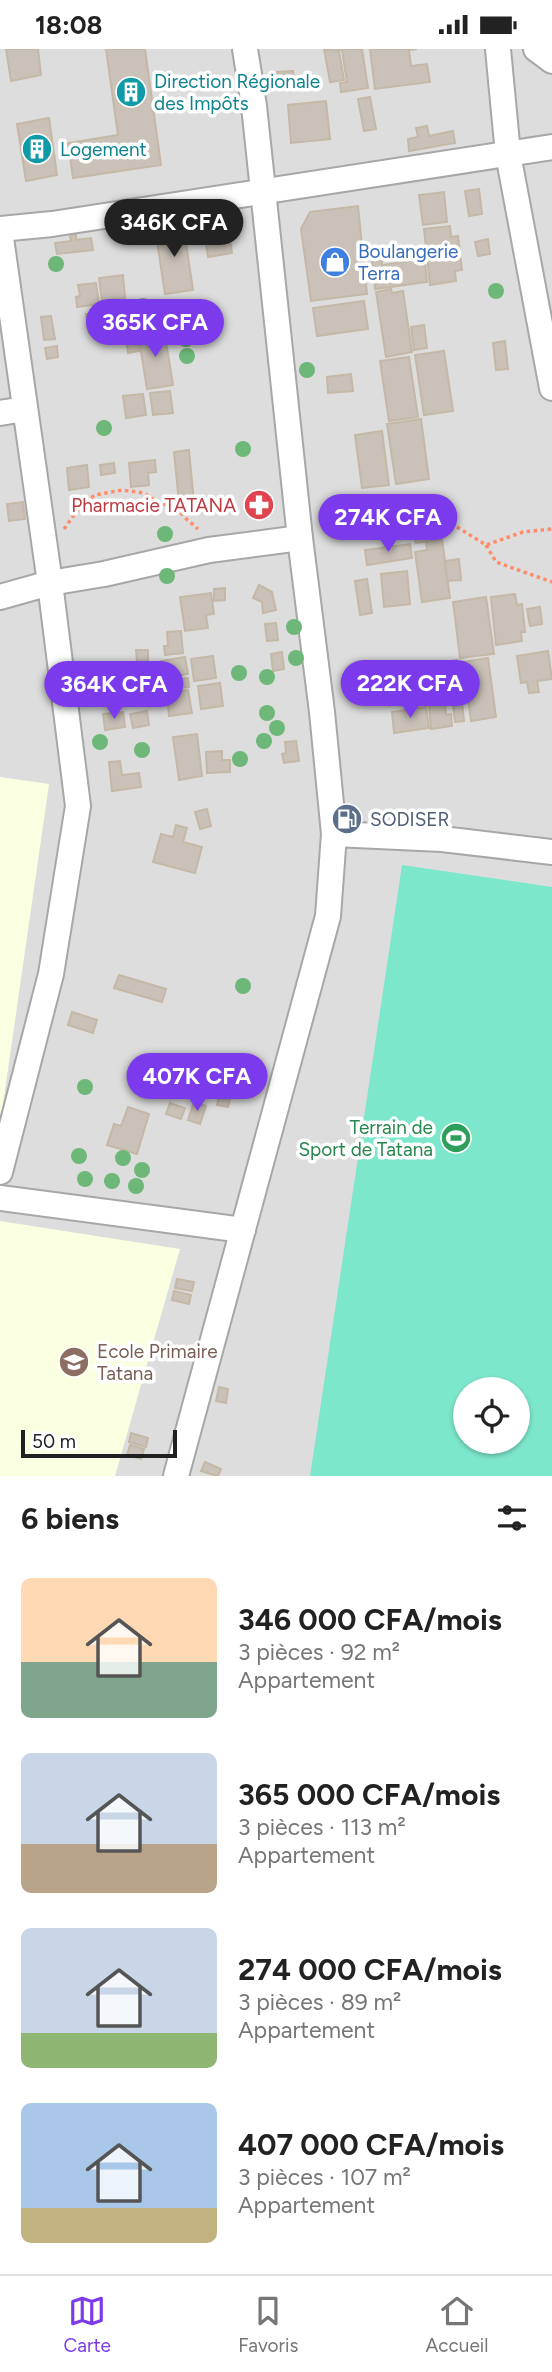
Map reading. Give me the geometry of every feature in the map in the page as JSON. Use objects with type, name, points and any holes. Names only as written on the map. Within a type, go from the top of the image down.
[{"type":"street","points":[[176,1476],[328,916],[334,834],[245,49]]},
{"type":"street","points":[[498,49],[508,154],[548,341],[552,388]]},
{"type":"street","points":[[536,49],[552,61]]},
{"type":"street","points":[[0,1172],[51,974],[78,806],[50,583],[0,230],[552,148]]},
{"type":"street","points":[[0,413],[26,409]]},
{"type":"street","points":[[0,597],[50,583],[221,549],[300,537]]},
{"type":"street","points":[[334,834],[442,839],[552,852]]},
{"type":"street","points":[[0,1198],[243,1230]]},
{"type":"path","points":[[46,555],[82,504],[95,495],[122,491],[144,493],[159,503],[178,508],[183,516],[221,549]]},
{"type":"path","points":[[457,527],[486,545],[496,562],[552,582]]},
{"type":"path","points":[[486,545],[523,532],[552,529]]},
{"type":"shaded area","points":[[0,49],[552,49],[552,1476],[0,1476]]},
{"type":"shaded area","points":[[0,777],[49,784],[0,1125]]},
{"type":"shaded area","name":"Ecole Primaire Tatana","points":[[0,1221],[180,1249],[115,1476],[0,1476]]},
{"type":"green space","name":"Terrain de Sport de Tatana","points":[[402,865],[552,887],[552,1476],[310,1476]]},
{"type":"building","points":[[6,49],[38,49],[41,75],[11,81]]},
{"type":"building","name":"Direction Régionale des Impôts","points":[[106,49],[145,49],[161,165],[73,178],[68,143],[118,135]]},
{"type":"building","points":[[324,49],[339,51],[344,80],[330,82]]},
{"type":"building","points":[[335,49],[362,49],[368,88],[341,92],[340,83],[347,82],[342,50]]},
{"type":"building","points":[[370,49],[417,49],[409,50],[411,66],[427,64],[430,82],[375,89]]},
{"type":"building","points":[[293,71],[294,82],[278,84],[277,72]]},
{"type":"building","points":[[370,97],[376,129],[364,131],[358,99]]},
{"type":"building","points":[[326,101],[330,139],[291,143],[288,105]]},
{"type":"building","name":"Logement","points":[[49,118],[57,175],[26,181],[17,124]]},
{"type":"building","points":[[427,126],[429,136],[453,131],[455,143],[409,151],[408,139],[418,137],[416,128]]},
{"type":"building","points":[[479,189],[482,214],[469,216],[465,191]]},
{"type":"building","points":[[444,192],[447,222],[423,225],[419,195]]},
{"type":"building","name":"Boulangerie Terra","points":[[358,206],[367,294],[311,301],[301,229],[310,212]]},
{"type":"building","points":[[208,215],[228,225],[232,253],[208,257],[205,237],[188,229],[192,220],[203,225]]},
{"type":"building","points":[[183,223],[193,290],[165,294],[155,228]]},
{"type":"building","points":[[450,226],[451,237],[458,236],[462,270],[455,271],[456,281],[430,285],[424,229]]},
{"type":"building","points":[[76,235],[76,240],[91,238],[93,250],[57,254],[55,243],[71,241],[70,236]]},
{"type":"building","points":[[488,239],[490,254],[478,256],[475,242]]},
{"type":"building","points":[[424,252],[427,282],[375,289],[372,262],[382,260],[382,265],[411,261],[410,254]]},
{"type":"building","points":[[123,275],[125,298],[102,301],[99,278]]},
{"type":"building","points":[[96,283],[99,304],[77,307],[76,297],[80,296],[78,285]]},
{"type":"building","points":[[391,289],[392,293],[403,291],[412,352],[386,357],[376,292]]},
{"type":"building","points":[[364,301],[368,329],[317,336],[313,308]]},
{"type":"building","points":[[117,306],[120,330],[108,332],[105,308]]},
{"type":"building","points":[[100,312],[102,330],[89,332],[86,314]]},
{"type":"building","points":[[51,316],[55,339],[44,340],[41,317]]},
{"type":"building","points":[[424,325],[427,348],[414,350],[411,327]]},
{"type":"building","points":[[164,329],[173,385],[147,389],[138,333]]},
{"type":"building","points":[[136,331],[139,351],[128,353],[125,332]]},
{"type":"building","points":[[505,341],[508,369],[496,370],[493,343]]},
{"type":"building","points":[[57,346],[58,357],[47,359],[45,348]]},
{"type":"building","points":[[444,351],[453,411],[424,415],[415,355]]},
{"type":"building","points":[[409,357],[418,417],[389,421],[380,361]]},
{"type":"building","points":[[351,374],[353,391],[328,393],[327,377]]},
{"type":"building","points":[[170,391],[173,413],[153,415],[150,393]]},
{"type":"building","points":[[143,394],[146,415],[126,418],[123,396]]},
{"type":"building","points":[[421,419],[429,479],[396,484],[387,424]]},
{"type":"building","points":[[382,431],[389,485],[362,488],[355,435]]},
{"type":"building","points":[[189,450],[194,502],[179,503],[174,452]]},
{"type":"building","points":[[155,460],[156,472],[148,473],[149,485],[131,487],[129,463]]},
{"type":"building","points":[[114,463],[115,473],[101,475],[100,465]]},
{"type":"building","points":[[87,465],[89,487],[69,490],[67,468]]},
{"type":"building","points":[[23,502],[25,519],[9,521],[7,504]]},
{"type":"building","points":[[437,513],[440,540],[416,543],[414,533],[406,534],[405,517]]},
{"type":"building","points":[[442,539],[450,598],[422,602],[415,552],[427,550],[426,542]]},
{"type":"building","points":[[410,544],[412,558],[367,565],[365,550]]},
{"type":"building","points":[[459,559],[461,580],[447,581],[445,561]]},
{"type":"building","points":[[407,571],[410,604],[384,607],[381,574]]},
{"type":"building","points":[[367,579],[372,613],[360,615],[355,581]]},
{"type":"building","points":[[259,585],[272,592],[276,610],[263,613],[262,602],[253,598]]},
{"type":"building","points":[[225,588],[225,600],[214,601],[214,589]]},
{"type":"building","points":[[211,593],[214,614],[206,615],[208,628],[185,631],[180,597]]},
{"type":"building","points":[[515,594],[517,605],[522,604],[525,632],[521,632],[522,641],[496,645],[491,597]]},
{"type":"building","points":[[486,597],[494,654],[460,658],[453,602]]},
{"type":"building","points":[[540,607],[542,624],[530,626],[527,609]]},
{"type":"building","points":[[276,623],[278,640],[267,641],[265,624]]},
{"type":"building","points":[[181,631],[183,653],[165,655],[164,646],[168,646],[167,632]]},
{"type":"building","points":[[136,650],[148,650],[148,661],[137,662]]},
{"type":"building","points":[[548,651],[552,679],[537,681],[539,692],[529,693],[527,682],[521,683],[517,656]]},
{"type":"building","points":[[282,652],[284,669],[273,671],[271,654]]},
{"type":"building","points":[[213,656],[216,678],[194,681],[191,659]]},
{"type":"building","points":[[185,657],[188,674],[163,678],[161,661]]},
{"type":"building","points":[[488,658],[496,717],[471,721],[463,662]]},
{"type":"building","points":[[457,660],[461,686],[408,695],[404,669]]},
{"type":"building","points":[[399,672],[401,684],[389,687],[386,674]]},
{"type":"building","points":[[381,676],[385,697],[368,700],[364,680]]},
{"type":"building","points":[[108,678],[110,697],[98,699],[96,680]]},
{"type":"building","points":[[188,678],[189,687],[165,689],[164,680]]},
{"type":"building","points":[[220,683],[223,706],[201,709],[198,686]]},
{"type":"building","points":[[188,690],[192,713],[169,716],[167,694]]},
{"type":"building","points":[[461,694],[464,721],[455,722],[452,695]]},
{"type":"building","points":[[445,703],[446,715],[451,714],[452,726],[431,729],[429,705]]},
{"type":"building","points":[[426,707],[429,728],[394,733],[392,712]]},
{"type":"building","points":[[147,711],[149,725],[133,728],[130,714]]},
{"type":"building","points":[[123,712],[125,727],[105,730],[103,714]]},
{"type":"building","points":[[197,734],[202,776],[179,780],[173,737]]},
{"type":"building","points":[[296,741],[299,761],[284,763],[282,754],[286,753],[285,742]]},
{"type":"building","points":[[222,751],[222,760],[230,760],[230,772],[207,773],[206,752]]},
{"type":"building","points":[[120,761],[122,775],[139,773],[141,787],[112,791],[109,762]]},
{"type":"building","points":[[207,809],[211,826],[200,829],[195,812]]},
{"type":"building","points":[[176,825],[187,828],[183,842],[202,847],[195,873],[153,862],[161,834],[173,837]]},
{"type":"building","points":[[119,975],[166,989],[162,1002],[114,988]]},
{"type":"building","points":[[72,1012],[97,1020],[93,1033],[68,1025]]},
{"type":"building","points":[[221,1086],[233,1088],[228,1107],[217,1105]]},
{"type":"building","points":[[194,1102],[206,1106],[200,1124],[188,1120]]},
{"type":"building","points":[[170,1103],[185,1108],[181,1119],[166,1114]]},
{"type":"building","points":[[128,1107],[149,1114],[137,1154],[107,1145],[114,1124],[121,1126]]},
{"type":"building","points":[[177,1279],[194,1282],[192,1291],[175,1288]]},
{"type":"building","points":[[174,1291],[191,1295],[189,1304],[172,1300]]},
{"type":"building","points":[[219,1387],[228,1389],[226,1403],[216,1401]]},
{"type":"building","points":[[131,1433],[148,1438],[146,1447],[129,1442]]},
{"type":"building","points":[[130,1445],[144,1449],[141,1459],[127,1455]]},
{"type":"building","points":[[205,1462],[221,1469],[218,1476],[201,1471]]},
{"type":"place","name":"Direction Régionale des Impôts","points":[[131,92]]},
{"type":"place","name":"Logement","points":[[37,149]]},
{"type":"place","name":"Boulangerie Terra","points":[[335,262]]},
{"type":"place","name":"Pharmacie TATANA","points":[[259,505]]},
{"type":"place","name":"SODISER","points":[[347,819]]},
{"type":"place","name":"Terrain de Sport de Tatana","points":[[456,1138]]},
{"type":"place","name":"Ecole Primaire Tatana","points":[[74,1362]]}]
